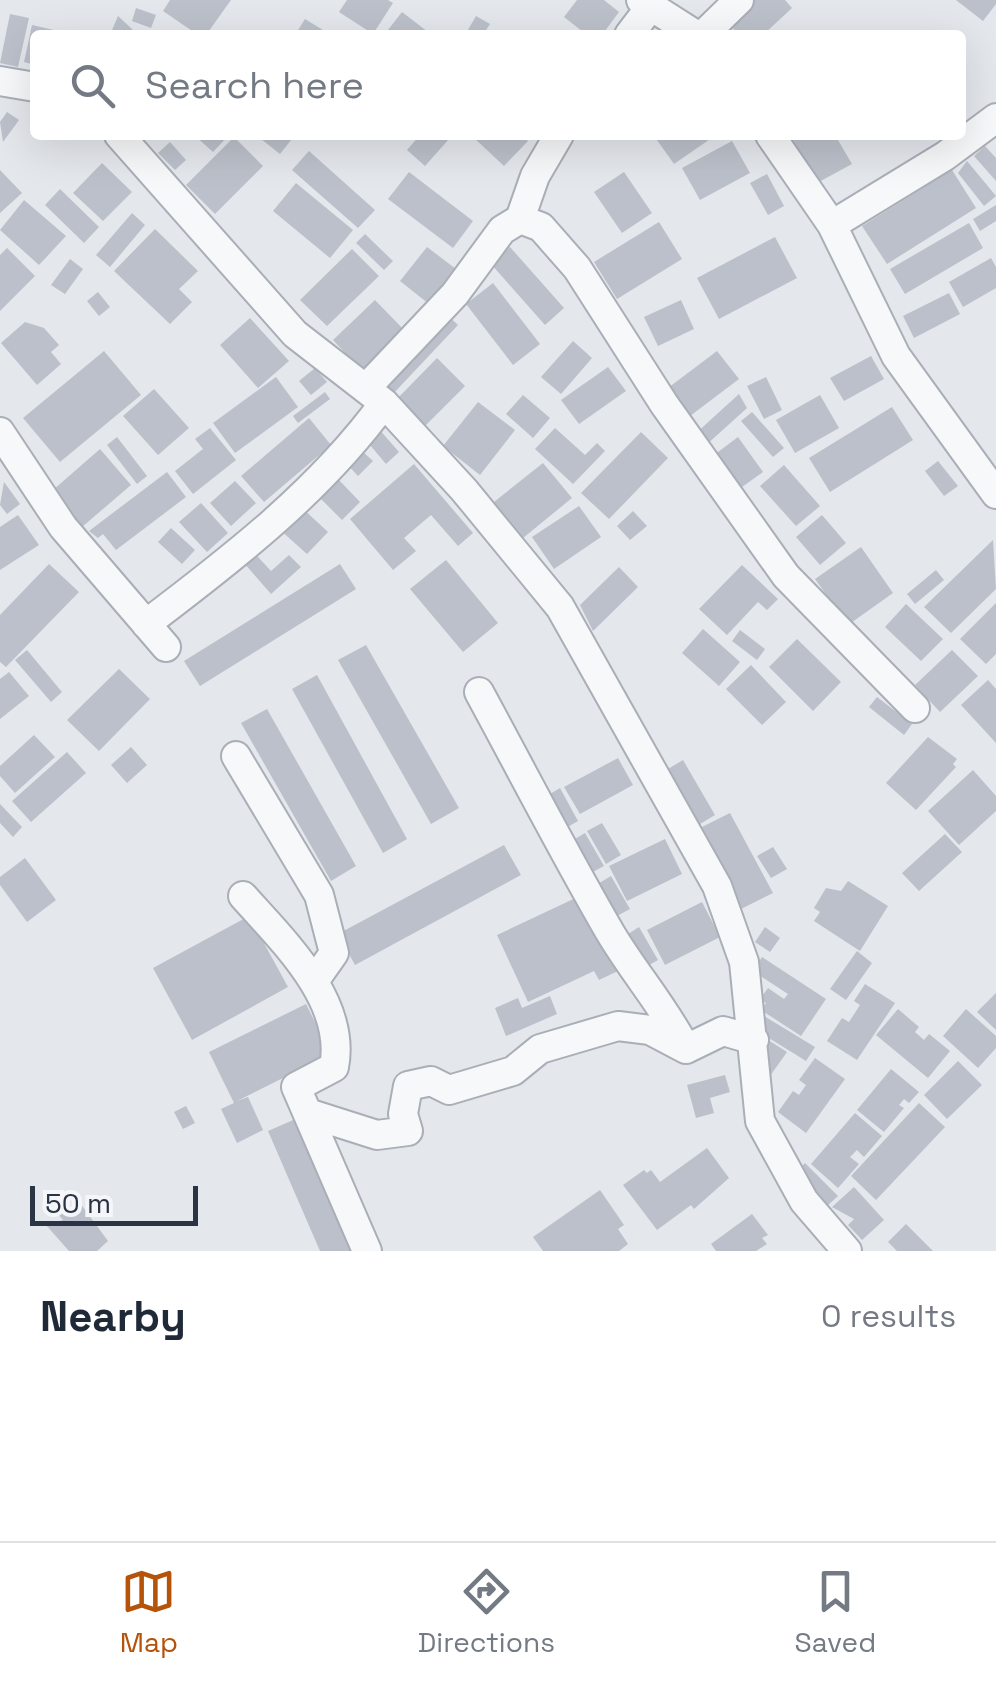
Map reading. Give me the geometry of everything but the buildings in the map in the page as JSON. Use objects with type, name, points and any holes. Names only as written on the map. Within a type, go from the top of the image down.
[{"type":"street","points":[[706,30],[739,0]]},
{"type":"street","points":[[632,30],[646,3],[692,30]]},
{"type":"street","points":[[0,81],[30,86]]},
{"type":"street","points":[[832,225],[946,156],[996,118]]},
{"type":"street","points":[[123,140],[295,334],[376,395],[464,490],[560,607],[716,886],[744,962],[760,1121],[804,1201],[847,1251]]},
{"type":"street","points":[[146,624],[233,558],[332,468],[376,395],[502,230],[520,219],[535,176],[556,140]]},
{"type":"street","points":[[773,140],[832,225],[896,356],[996,494]]},
{"type":"street","points":[[520,219],[541,227],[577,268],[664,404],[786,576],[916,708]]},
{"type":"street","points":[[0,432],[63,527],[166,647]]},
{"type":"street","points":[[479,692],[594,904],[630,966],[666,1011],[686,1049]]},
{"type":"street","points":[[236,756],[319,895],[334,953],[314,980]]},
{"type":"street","points":[[243,896],[314,980],[338,1049],[334,1068],[296,1086],[367,1251]]},
{"type":"street","points":[[311,1114],[377,1135],[408,1132],[403,1114],[408,1086],[431,1081],[449,1090],[513,1070],[540,1049],[618,1026],[650,1030],[686,1049]]},
{"type":"street","points":[[686,1049],[723,1032],[754,1040]]}]
